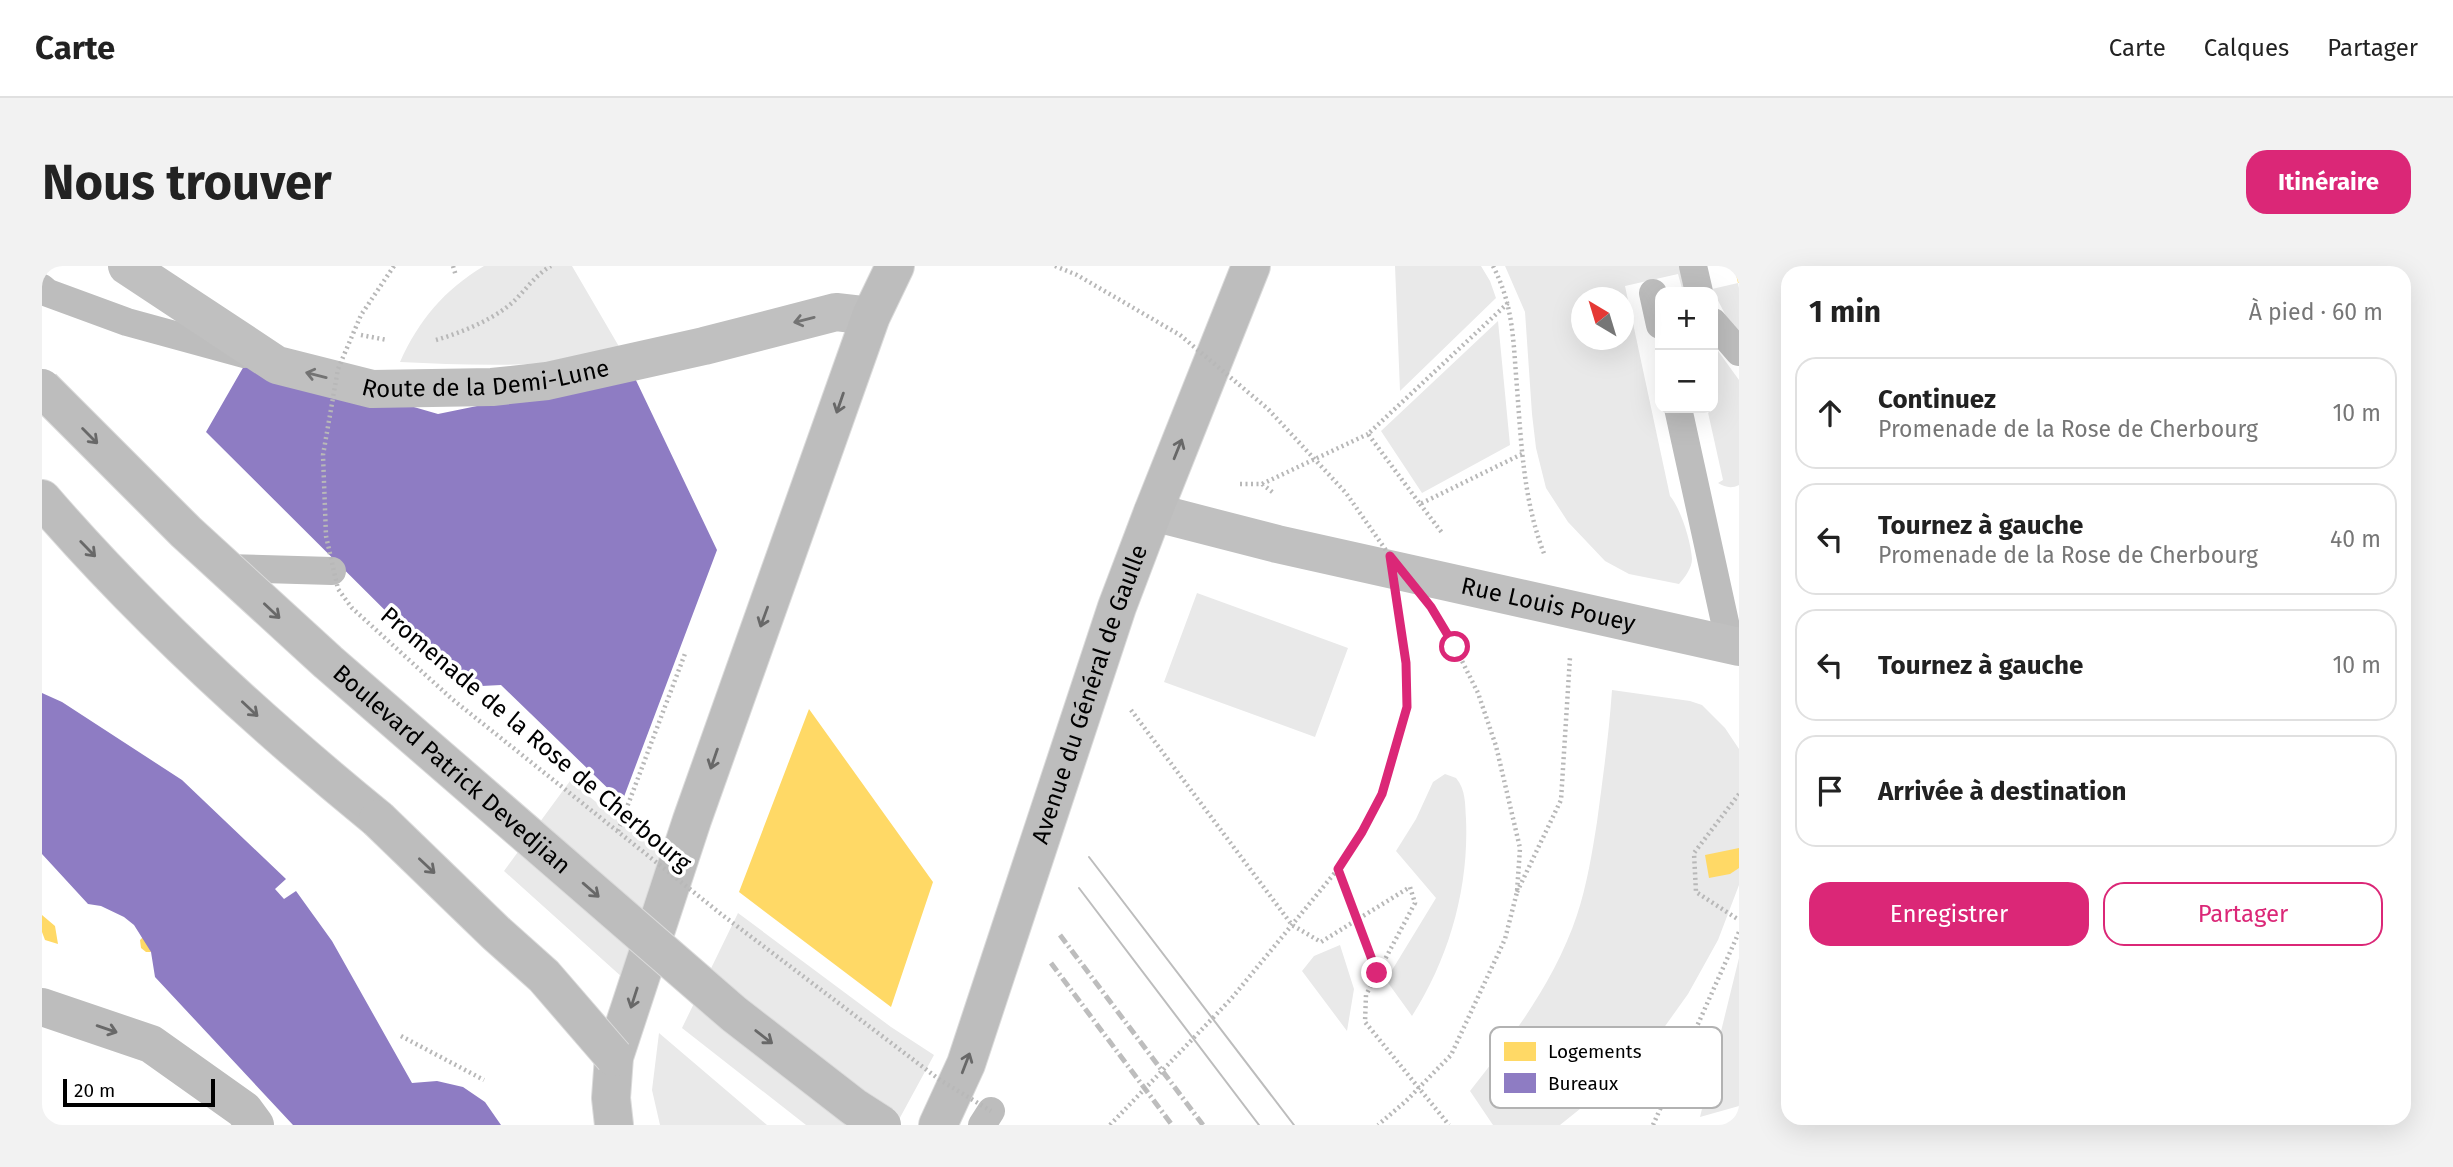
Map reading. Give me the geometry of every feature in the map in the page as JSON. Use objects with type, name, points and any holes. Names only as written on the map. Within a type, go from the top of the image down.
[{"type":"main road","points":[[614,1125],[611,1098],[614,1057],[692,820],[871,316],[895,266]]},
{"type":"main road","name":"Avenue du Général de Gaulle","points":[[938,1125],[966,1064],[1117,607],[1251,266]]},
{"type":"main road","name":"Boulevard Patrick Devedjian","points":[[42,388],[225,568],[328,662],[734,1014],[854,1107],[883,1125]]},
{"type":"main road","points":[[42,499],[174,639],[295,752],[378,819],[544,976],[614,1057]]},
{"type":"main road","points":[[42,1007],[151,1044],[244,1110],[255,1125]]},
{"type":"street","name":"Route de la Demi-Lune","points":[[127,266],[277,365],[372,389],[492,387],[547,381],[704,346],[836,312],[871,316]]},
{"type":"street","name":"Rue Louis Pouey","points":[[1153,512],[1277,544],[1735,646]]},
{"type":"lane","points":[[1693,266],[1698,287]]},
{"type":"lane","points":[[42,288],[48,293],[128,322],[220,346],[277,365]]},
{"type":"lane","points":[[1653,293],[1655,302]]},
{"type":"lane","points":[[1718,328],[1739,352]]},
{"type":"lane","points":[[1679,413],[1735,646]]},
{"type":"lane","points":[[225,568],[332,571]]},
{"type":"path","name":"Promenade de la Rose de Cherbourg","points":[[394,266],[361,315],[338,369],[323,454],[326,536],[338,589],[352,608],[452,699],[721,914],[987,1118]]},
{"type":"path","points":[[453,266],[456,276]]},
{"type":"path","points":[[429,342],[456,334],[507,307],[542,271],[551,266]]},
{"type":"path","points":[[1055,266],[1077,275],[1180,335],[1268,409],[1346,493],[1390,556],[1431,607],[1478,693],[1496,746],[1520,848],[1517,892],[1505,939],[1451,1055],[1378,1125]]},
{"type":"path","points":[[1493,266],[1504,288],[1511,313],[1522,454],[1532,516],[1549,565]]},
{"type":"path","points":[[1237,484],[1262,484],[1368,434],[1508,303]]},
{"type":"path","points":[[354,334],[394,341]]},
{"type":"path","points":[[1368,434],[1419,504],[1522,454]]},
{"type":"path","points":[[1110,1125],[1231,999],[1292,925],[1338,869],[1382,794],[1407,707],[1406,663],[1390,556]]},
{"type":"path","points":[[618,831],[686,651]]},
{"type":"path","points":[[1517,892],[1561,800],[1570,652]]},
{"type":"path","points":[[1130,710],[1292,925],[1321,942],[1410,887],[1415,902],[1366,995],[1365,1022],[1449,1125]]},
{"type":"path","points":[[1739,794],[1694,853],[1696,892],[1739,920]]},
{"type":"path","points":[[1338,869],[1377,973]]},
{"type":"path","points":[[1697,1027],[1739,932]]},
{"type":"path","points":[[401,1036],[484,1080]]},
{"type":"path","points":[[1653,1125],[1661,1108]]},
{"type":"shaded area","points":[[484,266],[572,266],[621,350],[566,361],[511,365],[400,362],[424,319],[434,307],[457,285]]},
{"type":"shaded area","points":[[1395,266],[1481,266],[1496,298],[1400,391]]},
{"type":"shaded area","points":[[1505,266],[1680,266],[1686,287],[1682,287],[1678,274],[1625,287],[1571,287],[1571,350],[1634,350],[1634,328],[1670,496],[1682,517],[1691,552],[1691,566],[1679,584],[1629,574],[1605,561],[1568,522],[1546,488],[1536,448],[1525,312]]},
{"type":"shaded area","points":[[1738,283],[1739,333],[1718,301],[1718,288]]},
{"type":"shaded area","points":[[1498,321],[1510,445],[1422,493],[1381,431]]},
{"type":"shaded area","points":[[1718,351],[1739,380],[1739,485],[1733,487],[1718,483],[1723,480],[1708,413],[1718,413]]},
{"type":"shaded area","points":[[1197,593],[1348,648],[1315,737],[1164,682]]},
{"type":"shaded area","points":[[1612,690],[1702,705],[1725,728],[1739,749],[1739,885],[1718,940],[1688,994],[1664,1027],[1518,1027],[1545,986],[1577,915],[1597,822]]},
{"type":"shaded area","points":[[1445,774],[1456,778],[1464,797],[1464,871],[1454,922],[1446,946],[1412,1016],[1386,980],[1436,898],[1396,851],[1416,819],[1433,782]]},
{"type":"shaded area","points":[[570,781],[662,855],[623,978],[504,871]]},
{"type":"shaded area","points":[[738,913],[891,1027],[934,1055],[896,1125],[806,1125],[682,1028]]},
{"type":"shaded area","points":[[1340,945],[1354,989],[1347,1031],[1302,971],[1314,956]]},
{"type":"shaded area","points":[[1739,958],[1739,1106],[1700,1117],[1702,1108],[1722,1108],[1722,1027]]},
{"type":"shaded area","points":[[659,1033],[767,1125],[660,1125],[652,1090]]},
{"type":"shaded area","points":[[1490,1065],[1490,1108],[1581,1108],[1560,1125],[1493,1125],[1470,1091]]},
{"type":"building: Logements","points":[[1734,266],[1739,266],[1739,283],[1738,283]]},
{"type":"building: Logements","points":[[809,709],[933,882],[891,1007],[739,892]]},
{"type":"building: Logements","points":[[1739,848],[1739,868],[1730,874],[1709,878],[1705,855]]},
{"type":"building: Logements","points":[[42,915],[55,926],[58,944],[45,940]]},
{"type":"building: Logements","points":[[143,937],[151,952],[141,948],[140,940]]},
{"type":"building: Bureaux","points":[[248,359],[438,414],[633,374],[717,550],[622,802],[501,685],[462,687],[206,432]]},
{"type":"building: Bureaux","points":[[42,693],[62,702],[182,780],[286,879],[275,889],[284,899],[296,891],[332,941],[412,1083],[437,1081],[463,1087],[485,1102],[501,1125],[293,1125],[155,977],[151,952],[134,925],[101,906],[88,904],[42,854]]},
{"type":"tram line","points":[[1089,857],[1294,1125]]},
{"type":"tram line","points":[[1079,888],[1259,1125]]},
{"type":"railway","points":[[1060,935],[1203,1125]]},
{"type":"railway","points":[[1051,963],[1172,1125]]},
{"type":"route","points":[[1377,973],[1338,869],[1382,794],[1407,707],[1406,663],[1390,556],[1431,607],[1455,647]]}]
